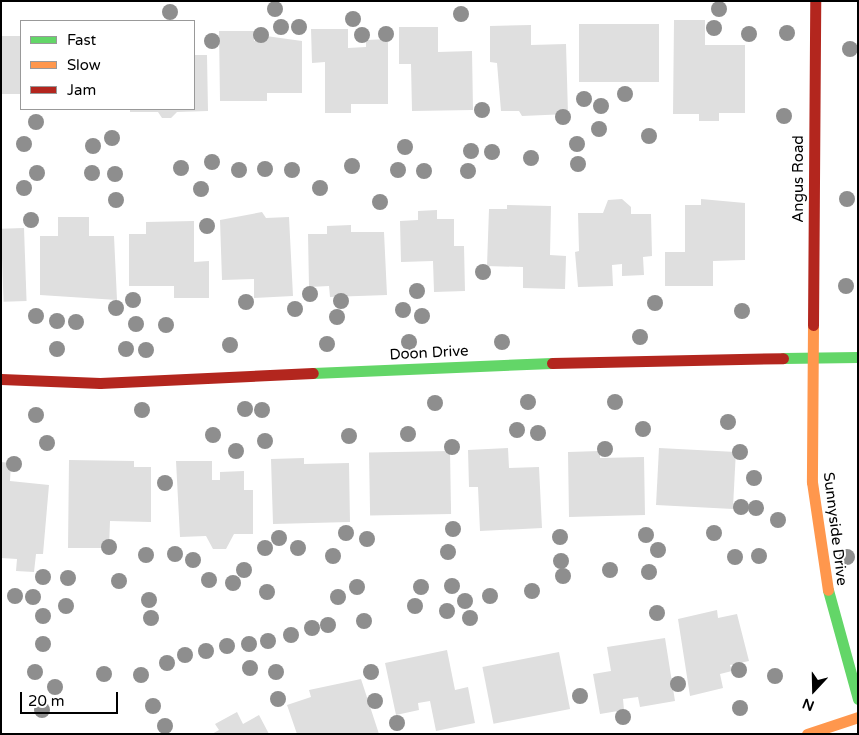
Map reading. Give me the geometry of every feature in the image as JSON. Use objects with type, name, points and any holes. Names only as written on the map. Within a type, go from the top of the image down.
[{"type":"street","name":"Angus Road","points":[[813,358],[815,1]]},
{"type":"street","name":"Doon Drive","points":[[1,379],[100,383],[500,364],[858,357]]},
{"type":"street","name":"Sunnyside Drive","points":[[813,358],[812,482],[829,599],[858,699]]},
{"type":"street","points":[[807,734],[858,717]]},
{"type":"building","points":[[674,20],[705,20],[705,45],[745,45],[745,113],[719,113],[719,121],[699,121],[699,114],[673,114]]},
{"type":"building","points":[[579,24],[659,24],[659,82],[579,82]]},
{"type":"building","points":[[531,25],[531,45],[566,44],[568,114],[522,116],[519,111],[501,111],[497,63],[490,62],[490,26]]},
{"type":"building","points":[[399,27],[438,27],[438,52],[472,51],[473,110],[412,111],[411,64],[399,64]]},
{"type":"building","points":[[311,29],[348,29],[348,48],[366,47],[366,40],[388,39],[388,104],[351,104],[351,113],[325,113],[325,62],[312,63]]},
{"type":"building","points":[[219,31],[255,31],[254,41],[266,40],[266,36],[302,41],[302,93],[267,93],[267,101],[220,101]]},
{"type":"building","points":[[1,36],[20,36],[20,94],[1,94]]},
{"type":"building","points":[[195,55],[207,55],[208,111],[177,112],[171,118],[162,118],[158,112],[130,112],[130,110],[195,110]]},
{"type":"building","points":[[622,199],[631,207],[631,214],[651,214],[652,256],[643,257],[644,275],[622,276],[622,264],[612,265],[613,286],[578,287],[575,252],[579,251],[578,213],[603,213],[608,200]]},
{"type":"building","points":[[701,199],[745,203],[745,260],[713,261],[713,286],[665,286],[665,252],[685,252],[685,205],[701,205]]},
{"type":"building","points":[[507,205],[551,206],[550,255],[566,256],[565,289],[523,288],[523,267],[487,266],[489,209],[507,209]]},
{"type":"building","points":[[437,210],[437,219],[454,219],[454,246],[464,246],[465,291],[434,292],[433,261],[401,262],[400,221],[418,220],[418,211]]},
{"type":"building","points":[[262,212],[266,218],[289,217],[293,296],[254,298],[254,279],[222,280],[220,220]]},
{"type":"building","points":[[58,217],[89,217],[89,236],[114,236],[117,300],[40,295],[40,236],[58,236]]},
{"type":"building","points":[[194,221],[194,262],[209,261],[209,298],[174,298],[174,286],[129,286],[129,234],[146,234],[146,222]]},
{"type":"building","points":[[351,225],[351,232],[384,232],[387,295],[330,297],[329,286],[309,287],[308,234],[327,234],[327,226]]},
{"type":"building","points":[[24,228],[27,301],[4,302],[1,229]]},
{"type":"building","points":[[508,448],[509,468],[539,467],[542,528],[480,531],[478,487],[469,487],[468,450]]},
{"type":"building","points":[[659,448],[736,452],[733,509],[656,505]]},
{"type":"building","points":[[450,451],[451,514],[370,515],[369,452]]},
{"type":"building","points":[[600,451],[600,458],[644,457],[645,515],[569,517],[568,452]]},
{"type":"building","points":[[304,458],[304,464],[349,463],[350,522],[273,524],[271,459]]},
{"type":"building","points":[[69,460],[134,461],[134,467],[151,467],[151,522],[110,521],[109,548],[68,548]]},
{"type":"building","points":[[176,461],[212,461],[212,480],[220,480],[220,472],[244,471],[244,490],[253,490],[253,534],[234,534],[226,549],[213,549],[206,536],[180,537]]},
{"type":"building","points":[[1,462],[11,463],[10,481],[49,485],[43,554],[36,554],[34,572],[16,571],[17,559],[1,558]]},
{"type":"building","points":[[717,610],[718,618],[737,614],[749,661],[730,665],[732,671],[720,674],[723,688],[690,696],[678,619]]},
{"type":"building","points":[[665,638],[675,701],[640,707],[638,697],[623,699],[624,710],[600,714],[593,674],[611,671],[607,647]]},
{"type":"building","points":[[447,650],[455,690],[468,687],[475,723],[436,731],[430,701],[418,703],[419,710],[396,715],[385,663]]},
{"type":"building","points":[[559,652],[570,709],[494,724],[482,667]]},
{"type":"building","points":[[361,679],[379,734],[297,734],[287,705],[311,697],[309,690]]},
{"type":"building","points":[[237,712],[243,724],[259,715],[269,734],[212,734],[219,730],[215,724]]},
{"type":"traffic: fast","points":[[783,358],[858,357]]},
{"type":"traffic: fast","points":[[313,373],[552,363]]},
{"type":"traffic: fast","points":[[828,590],[858,699]]},
{"type":"traffic: slow","points":[[813,325],[812,482],[828,590]]},
{"type":"traffic: slow","points":[[807,734],[858,717]]},
{"type":"traffic: jam","points":[[813,325],[815,1]]},
{"type":"traffic: jam","points":[[552,363],[783,358]]},
{"type":"traffic: jam","points":[[1,379],[100,383],[313,373]]}]
